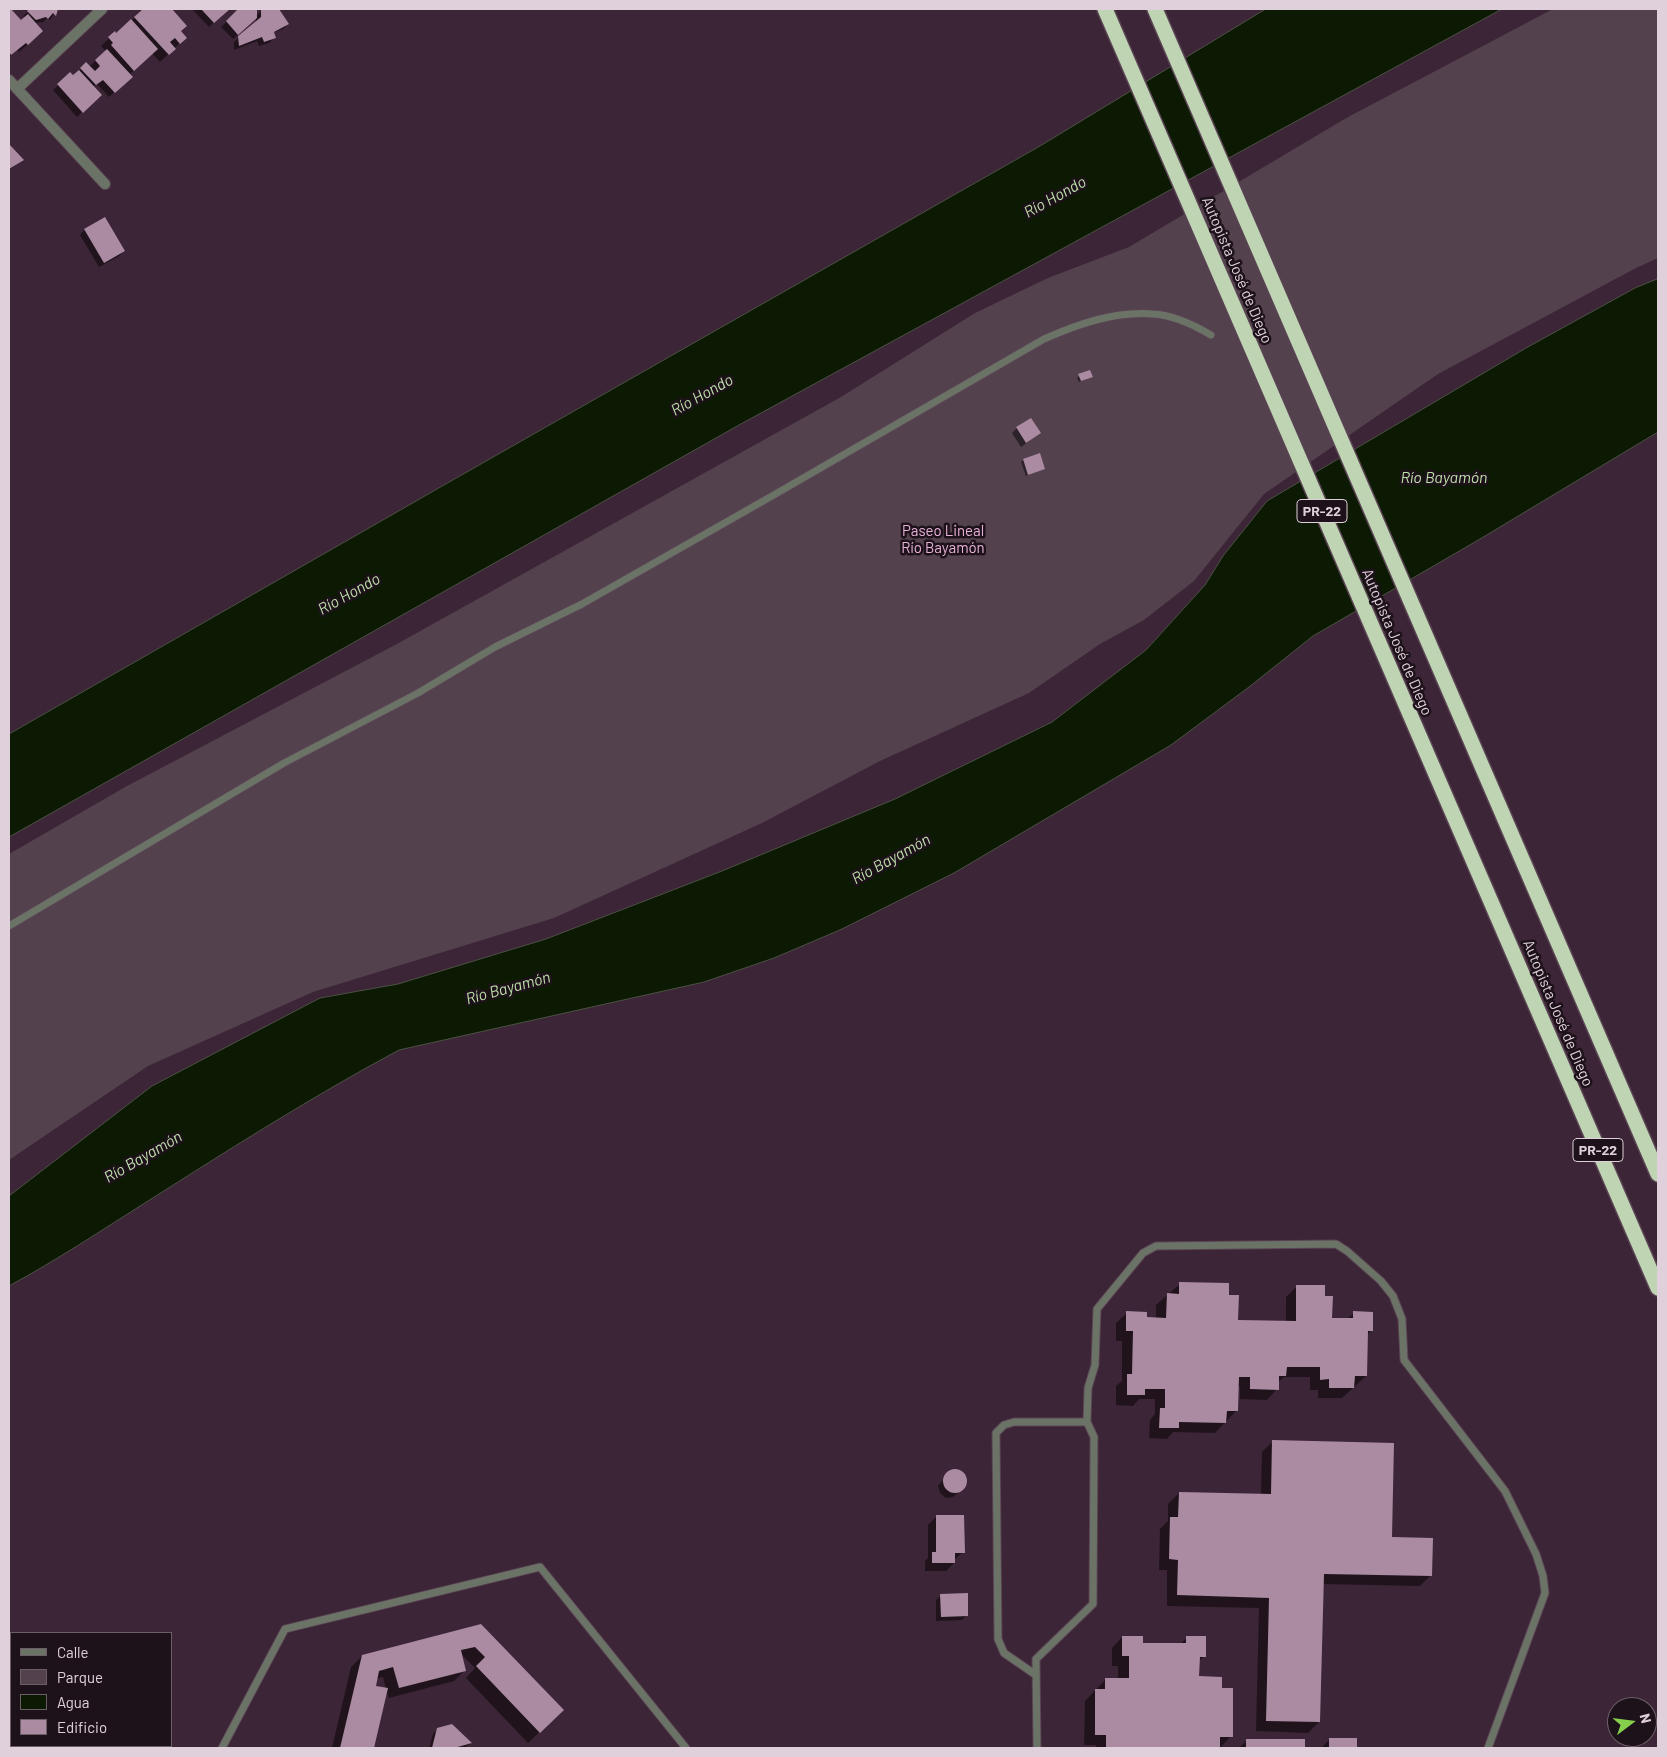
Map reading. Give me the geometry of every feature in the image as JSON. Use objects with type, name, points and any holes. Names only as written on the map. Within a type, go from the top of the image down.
[{"type":"highway","name":"Autopista José de Diego","points":[[1105,9],[1658,1288]]},
{"type":"highway","name":"Autopista José de Diego","points":[[1155,9],[1658,1174]]},
{"type":"street","points":[[17,89],[102,9]]},
{"type":"street","points":[[9,80],[105,184]]},
{"type":"lane","points":[[9,926],[284,763],[418,693],[495,647],[582,604],[1044,339],[1069,328],[1109,317],[1153,314],[1181,320],[1211,335]]},
{"type":"lane","points":[[1037,1748],[1036,1659],[1094,1604],[1094,1437],[1087,1422],[1088,1388],[1095,1365],[1096,1309],[1143,1253],[1156,1246],[1327,1244],[1336,1244],[1347,1251],[1381,1281],[1393,1296],[1402,1319],[1404,1360],[1505,1491],[1536,1554],[1543,1576],[1545,1593],[1488,1748]]},
{"type":"lane","points":[[1036,1675],[1004,1653],[998,1639],[996,1433],[1004,1425],[1014,1422],[1087,1422]]},
{"type":"lane","points":[[222,1748],[285,1629],[540,1567],[686,1748]]},
{"type":"green space","name":"Paseo Lineal Río Bayamón","points":[[1553,9],[1658,9],[1658,258],[1438,374],[1264,494],[1194,581],[1144,620],[1100,644],[1029,693],[880,761],[762,823],[554,918],[313,992],[148,1066],[9,1160],[9,854],[127,786],[395,645],[841,397],[975,313],[1048,278],[1129,247],[1348,117]]},
{"type":"water","name":"Río Hondo","points":[[1266,9],[1502,9],[739,425],[9,837],[9,734],[1040,146]]},
{"type":"water","name":"Río Bayamón","points":[[1658,279],[1658,432],[1480,539],[1313,636],[1171,745],[954,873],[842,929],[774,958],[704,982],[399,1050],[272,1123],[79,1245],[9,1286],[9,1196],[152,1086],[320,998],[398,984],[546,939],[722,871],[895,799],[1052,722],[1146,650],[1205,585],[1223,556],[1267,501],[1526,348],[1635,288]]},
{"type":"building","points":[[9,9],[21,20],[28,14],[43,31],[28,45],[26,43],[11,55],[9,52]]},
{"type":"building","points":[[29,9],[58,9],[56,16],[53,13],[48,19],[46,17],[36,20],[27,11]]},
{"type":"building","points":[[143,9],[172,9],[187,26],[181,31],[187,38],[180,44],[175,38],[170,42],[176,49],[169,55],[134,17]]},
{"type":"building","points":[[201,9],[230,9],[214,23]]},
{"type":"building","points":[[238,9],[257,9],[257,18],[238,35],[226,21]]},
{"type":"building","points":[[261,9],[279,9],[289,24],[274,32],[276,38],[264,42],[262,37],[239,46],[238,36],[261,17]]},
{"type":"building","points":[[131,19],[158,49],[134,71],[111,45],[113,43],[108,37],[115,31],[116,33]]},
{"type":"building","points":[[107,49],[133,77],[115,93],[103,80],[96,85],[80,68],[86,62],[95,71],[100,66],[95,60]]},
{"type":"building","points":[[79,70],[102,95],[83,113],[57,84],[70,72],[73,75]]},
{"type":"building","points":[[9,144],[24,160],[9,169]]},
{"type":"building","points":[[105,217],[125,251],[104,263],[84,229]]},
{"type":"building","points":[[1090,370],[1093,377],[1081,381],[1078,374]]},
{"type":"building","points":[[1031,418],[1041,433],[1026,443],[1016,427]]},
{"type":"building","points":[[1040,453],[1045,469],[1028,475],[1023,459]]},
{"type":"building","points":[[1179,1282],[1229,1283],[1229,1295],[1239,1295],[1238,1320],[1296,1321],[1296,1285],[1325,1285],[1325,1296],[1333,1296],[1332,1318],[1353,1318],[1353,1311],[1373,1312],[1373,1331],[1368,1331],[1367,1376],[1355,1376],[1354,1388],[1329,1388],[1329,1379],[1320,1380],[1320,1367],[1287,1367],[1286,1376],[1279,1376],[1279,1390],[1250,1389],[1250,1377],[1239,1377],[1238,1411],[1227,1411],[1226,1423],[1179,1422],[1179,1428],[1159,1428],[1160,1408],[1165,1408],[1165,1389],[1145,1389],[1145,1395],[1127,1395],[1127,1374],[1132,1374],[1133,1331],[1126,1331],[1126,1311],[1147,1312],[1147,1317],[1166,1318],[1167,1293],[1179,1294]]},
{"type":"building","points":[[1272,1440],[1394,1443],[1392,1537],[1433,1538],[1432,1576],[1324,1574],[1320,1722],[1266,1721],[1269,1598],[1177,1595],[1178,1560],[1169,1559],[1170,1517],[1178,1517],[1179,1492],[1271,1494]]},
{"type":"building","points":[[955,1469],[964,1472],[967,1481],[964,1490],[955,1493],[946,1490],[943,1481],[946,1472]]},
{"type":"building","points":[[936,1515],[964,1515],[965,1553],[955,1553],[955,1563],[932,1563],[932,1552],[936,1552]]},
{"type":"building","points":[[968,1593],[968,1616],[941,1617],[940,1594]]},
{"type":"building","points":[[481,1624],[564,1710],[540,1733],[476,1666],[485,1657],[475,1647],[461,1650],[466,1671],[399,1688],[393,1667],[379,1671],[376,1686],[388,1688],[374,1748],[340,1748],[362,1655]]},
{"type":"building","points":[[1122,1636],[1143,1636],[1143,1643],[1186,1643],[1186,1636],[1206,1636],[1206,1657],[1200,1657],[1199,1676],[1222,1677],[1222,1688],[1233,1688],[1233,1737],[1220,1737],[1220,1747],[1106,1748],[1106,1735],[1095,1735],[1095,1689],[1105,1689],[1105,1678],[1129,1678],[1129,1656],[1122,1656]]},
{"type":"building","points":[[452,1724],[472,1743],[454,1748],[432,1748],[437,1728]]},
{"type":"building","points":[[1329,1738],[1357,1738],[1357,1748],[1329,1748]]},
{"type":"building","points":[[1246,1739],[1305,1739],[1305,1748],[1246,1748]]}]
